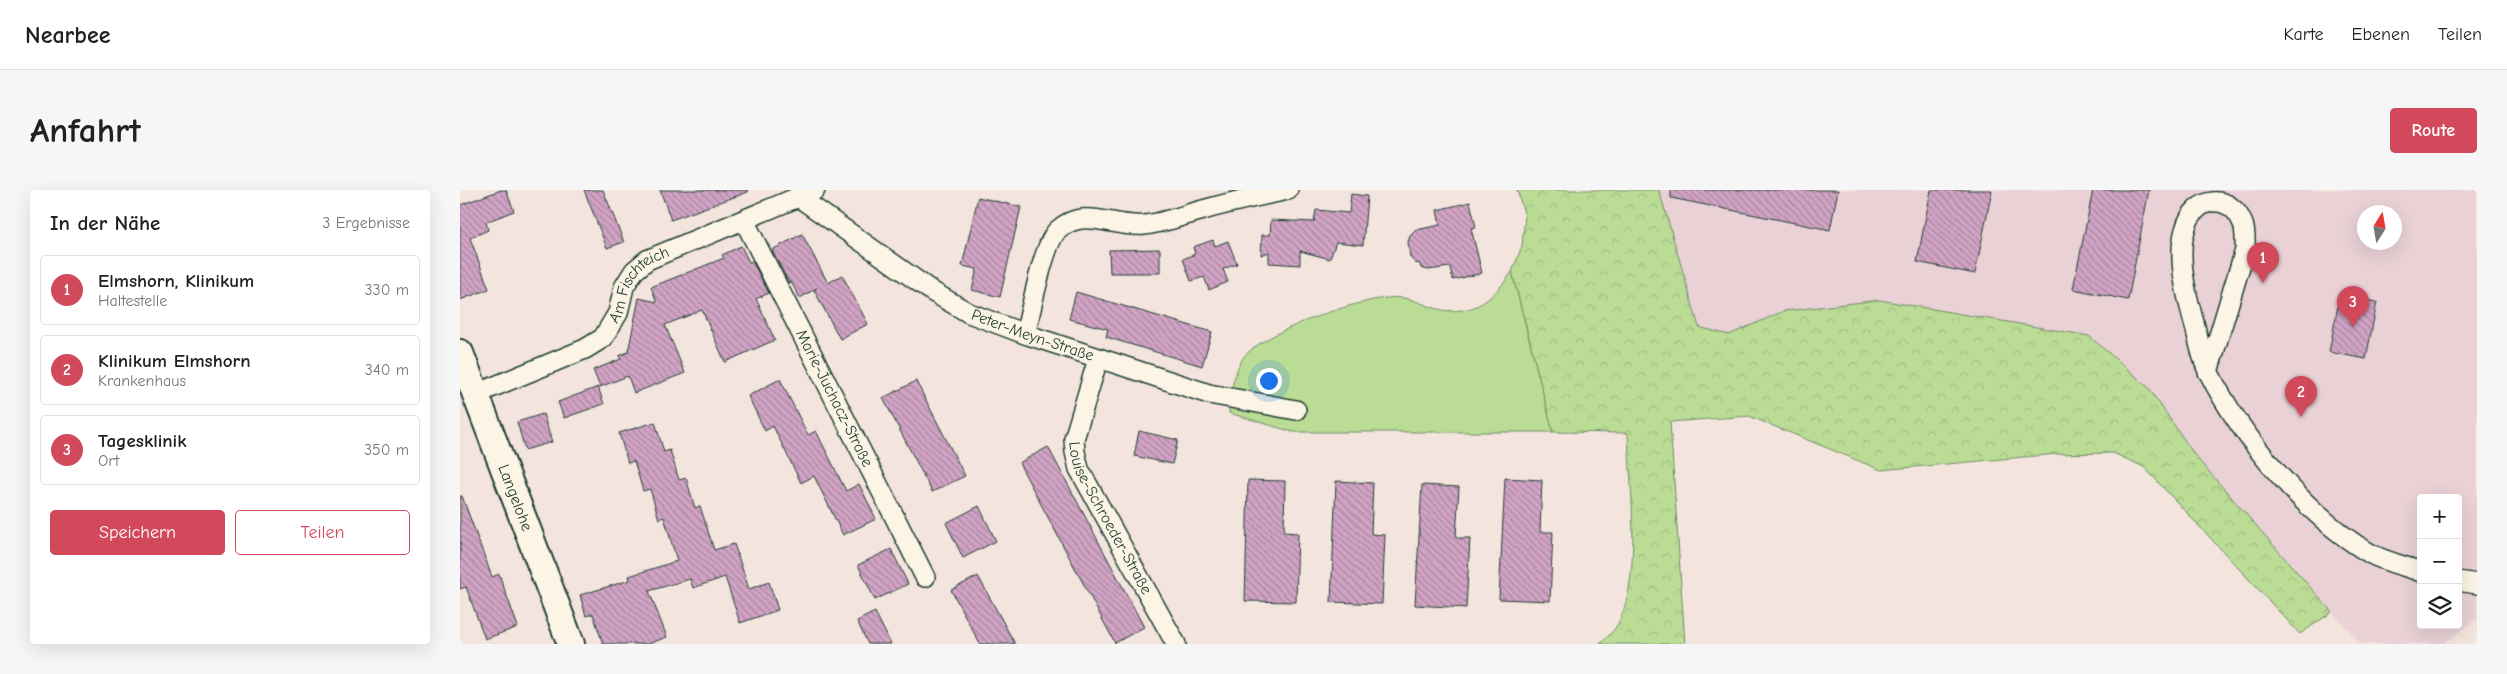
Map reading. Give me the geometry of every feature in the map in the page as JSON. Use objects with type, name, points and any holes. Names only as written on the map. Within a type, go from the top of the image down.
[{"type":"street","points":[[1025,334],[1047,248],[1056,231],[1073,219],[1090,218],[1126,225],[1144,225],[1236,201],[1288,190]]},
{"type":"street","name":"Peter-Meyn-Straße","points":[[807,194],[933,292],[969,313],[1098,359],[1209,394],[1296,410]]},
{"type":"street","name":"Am Fischteich","points":[[476,394],[585,349],[603,338],[618,314],[624,287],[634,271],[647,260],[807,194]]},
{"type":"street","points":[[2208,372],[2245,250],[2245,233],[2242,222],[2232,209],[2214,201],[2201,204],[2194,210],[2184,232],[2182,247],[2188,300],[2208,372],[2244,432],[2279,474],[2319,516],[2372,554],[2417,571]]},
{"type":"street","name":"Marie-Juchacz-Straße","points":[[744,220],[925,577]]},
{"type":"street","name":"Langelohe","points":[[460,353],[571,644]]},
{"type":"street","name":"Louise-Schroeder-Straße","points":[[1098,359],[1074,439],[1079,470],[1176,644]]},
{"type":"street","points":[[2462,582],[2477,584]]},
{"type":"shaded area","points":[[1635,190],[2477,190],[2477,619],[2443,644],[2361,644],[2196,457],[1663,365]]},
{"type":"green space","points":[[1517,190],[1659,190],[1699,327],[1729,335],[1784,311],[1880,300],[2089,336],[2148,387],[2196,457],[2332,612],[2300,634],[2144,467],[2113,453],[2057,454],[1881,470],[1749,416],[1670,422],[1685,644],[1600,644],[1612,632],[1619,621],[1627,598],[1631,576],[1633,527],[1628,433],[1553,432],[1512,272],[1522,246],[1525,216]]},
{"type":"green space","points":[[1512,272],[1553,432],[1293,432],[1229,413],[1233,385],[1243,358],[1271,337],[1293,326],[1344,307],[1389,298],[1404,298],[1438,309],[1453,311],[1471,308],[1491,296]]},
{"type":"building","points":[[501,190],[506,190],[514,211],[486,222],[488,230],[470,238],[489,289],[460,300],[460,205]]},
{"type":"building","points":[[584,190],[603,190],[624,242],[607,248]]},
{"type":"building","points":[[660,190],[748,190],[748,192],[671,220]]},
{"type":"building","points":[[1671,190],[1838,190],[1830,230],[1671,198]]},
{"type":"building","points":[[1931,190],[1992,190],[1975,274],[1917,262]]},
{"type":"building","points":[[2093,190],[2149,190],[2128,300],[2073,289]]},
{"type":"building","points":[[1351,194],[1367,196],[1363,245],[1336,242],[1330,259],[1300,251],[1300,265],[1269,263],[1269,252],[1261,255],[1262,235],[1270,235],[1271,220],[1314,222],[1316,210],[1349,213]]},
{"type":"building","points":[[978,197],[1021,207],[1000,297],[972,290],[977,269],[962,266]]},
{"type":"building","points":[[1470,202],[1476,227],[1471,228],[1482,273],[1453,280],[1450,267],[1428,270],[1421,268],[1420,264],[1415,263],[1410,257],[1408,242],[1410,236],[1416,230],[1440,225],[1437,210]]},
{"type":"building","points":[[802,234],[828,283],[842,275],[868,324],[840,339],[814,290],[817,288],[800,298],[791,282],[789,283],[772,250]]},
{"type":"building","points":[[1213,240],[1215,246],[1228,241],[1237,264],[1223,269],[1228,282],[1209,290],[1204,277],[1191,281],[1183,259],[1195,254],[1193,247]]},
{"type":"building","points":[[741,246],[749,262],[752,261],[769,293],[756,299],[775,340],[725,362],[702,310],[665,325],[685,373],[634,393],[628,376],[600,387],[593,370],[621,359],[619,356],[628,352],[639,298],[657,302],[651,287],[724,258],[722,255]]},
{"type":"building","points":[[1160,249],[1160,273],[1110,273],[1109,250]]},
{"type":"building","points":[[1076,292],[1212,332],[1202,366],[1106,337],[1108,329],[1069,319]]},
{"type":"building","points":[[2340,295],[2377,302],[2366,359],[2329,352]]},
{"type":"building","points":[[780,379],[808,435],[816,431],[846,491],[859,484],[876,519],[843,535],[814,476],[801,483],[773,426],[765,431],[748,396]]},
{"type":"building","points":[[916,381],[965,476],[932,492],[883,398]]},
{"type":"building","points":[[598,387],[604,404],[564,418],[558,402]]},
{"type":"building","points":[[543,414],[552,442],[525,450],[517,422]]},
{"type":"building","points":[[655,422],[664,452],[670,450],[679,480],[686,478],[695,508],[700,506],[714,550],[734,544],[749,589],[769,582],[778,610],[740,623],[725,577],[693,588],[690,579],[649,591],[667,637],[648,644],[603,644],[593,614],[586,616],[580,595],[630,580],[629,576],[677,561],[664,517],[659,519],[650,489],[643,491],[634,461],[628,463],[619,433]]},
{"type":"building","points":[[1139,431],[1178,440],[1172,464],[1134,456]]},
{"type":"building","points":[[1048,447],[1144,627],[1115,643],[1019,463]]},
{"type":"building","points":[[1505,478],[1542,480],[1540,532],[1553,532],[1550,601],[1499,599]]},
{"type":"building","points":[[1248,480],[1285,481],[1284,532],[1298,533],[1296,602],[1245,601]]},
{"type":"building","points":[[1336,481],[1373,483],[1371,534],[1385,535],[1382,604],[1331,602]]},
{"type":"building","points":[[1422,485],[1459,487],[1456,538],[1470,538],[1466,608],[1415,605]]},
{"type":"building","points":[[460,496],[462,496],[492,577],[499,574],[518,627],[485,639],[466,587],[460,589]]},
{"type":"building","points":[[979,506],[996,541],[963,558],[946,523]]},
{"type":"building","points":[[891,549],[908,584],[875,600],[858,565]]},
{"type":"building","points":[[978,576],[1015,644],[980,644],[951,590]]},
{"type":"building","points":[[875,612],[891,644],[868,644],[857,621]]},
{"type":"place","name":"Elmshorn, Klinikum","points":[[2263,283]]},
{"type":"place","name":"Tagesklinik","points":[[2353,327]]},
{"type":"place","name":"Klinikum Elmshorn","points":[[2301,417]]}]
